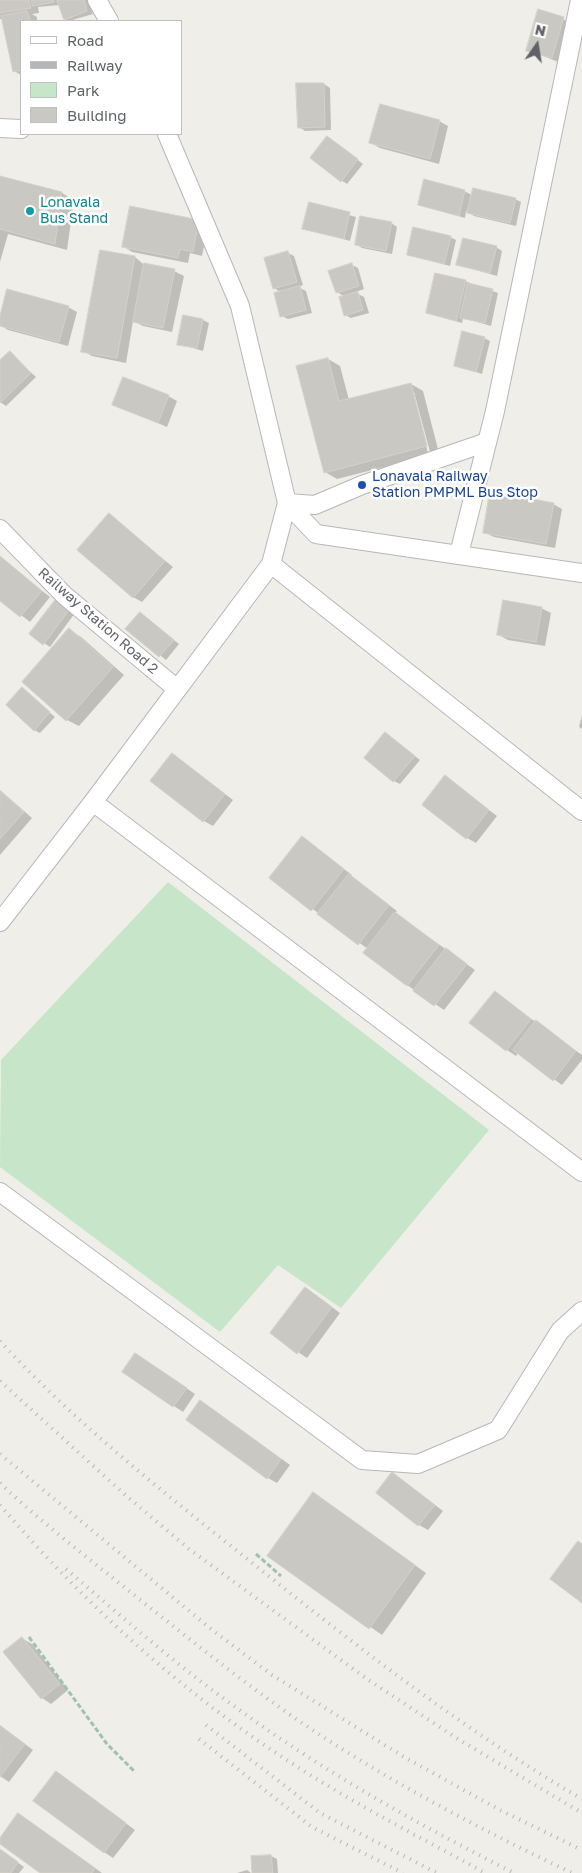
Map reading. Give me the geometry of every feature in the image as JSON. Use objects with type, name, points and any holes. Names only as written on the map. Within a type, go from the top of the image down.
[{"type":"street","points":[[97,0],[108,20]]},
{"type":"street","points":[[459,554],[487,442],[575,57],[580,0]]},
{"type":"street","points":[[0,128],[20,129]]},
{"type":"street","points":[[0,922],[93,802],[271,564],[287,503],[240,306],[167,135]]},
{"type":"street","points":[[287,503],[315,505],[362,485],[487,442]]},
{"type":"street","points":[[287,503],[316,534],[582,573]]},
{"type":"street","name":"Railway Station Road 2","points":[[0,529],[64,594],[177,689]]},
{"type":"street","points":[[271,564],[582,811]]},
{"type":"street","points":[[93,802],[582,1172]]},
{"type":"street","points":[[0,1192],[362,1460],[418,1464],[498,1430],[560,1331],[582,1311]]},
{"type":"path","points":[[256,1554],[281,1576]]},
{"type":"path","points":[[29,1636],[107,1744],[134,1771]]},
{"type":"green space","points":[[168,882],[489,1130],[341,1308],[278,1265],[220,1332],[0,1167],[1,1060]]},
{"type":"building","points":[[0,0],[29,0],[31,8],[0,13]]},
{"type":"building","points":[[32,0],[54,0],[54,2],[33,6]]},
{"type":"building","points":[[84,0],[87,11],[64,20],[57,1]]},
{"type":"building","points":[[538,9],[564,17],[552,58],[526,51]]},
{"type":"building","points":[[27,11],[30,20],[20,20],[20,70],[13,72],[1,16]]},
{"type":"building","points":[[296,83],[324,83],[325,127],[298,128]]},
{"type":"building","points":[[380,104],[440,120],[430,159],[369,143]]},
{"type":"building","points":[[327,136],[358,159],[341,182],[310,158]]},
{"type":"building","name":"Lonavala Bus Stand","points":[[0,176],[62,192],[55,244],[0,229]]},
{"type":"building","points":[[424,179],[465,190],[459,216],[418,205]]},
{"type":"building","points":[[473,188],[516,198],[510,223],[467,213]]},
{"type":"building","points":[[309,202],[350,212],[344,239],[302,229]]},
{"type":"building","points":[[130,206],[199,220],[193,252],[180,249],[178,258],[122,247]]},
{"type":"building","points":[[360,216],[392,222],[386,251],[355,245]]},
{"type":"building","points":[[413,227],[451,236],[444,264],[407,255]]},
{"type":"building","points":[[463,238],[497,246],[490,273],[456,265]]},
{"type":"building","points":[[100,250],[135,256],[117,358],[81,352]]},
{"type":"building","points":[[288,251],[297,282],[273,289],[264,258]]},
{"type":"building","points":[[144,263],[175,269],[163,328],[133,322]]},
{"type":"building","points":[[352,263],[359,286],[336,293],[328,271]]},
{"type":"building","points":[[435,273],[466,280],[456,321],[426,313]]},
{"type":"building","points":[[468,283],[493,289],[485,323],[460,318]]},
{"type":"building","points":[[300,286],[306,310],[280,317],[274,293]]},
{"type":"building","points":[[7,289],[69,306],[59,342],[0,326],[0,316]]},
{"type":"building","points":[[358,292],[363,310],[344,316],[339,297]]},
{"type":"building","points":[[183,315],[203,319],[197,348],[177,345]]},
{"type":"building","points":[[462,331],[485,337],[476,372],[454,366]]},
{"type":"building","points":[[10,351],[31,373],[0,403],[0,360]]},
{"type":"building","points":[[328,358],[339,401],[411,383],[427,446],[324,473],[296,366]]},
{"type":"building","points":[[123,377],[169,395],[158,423],[112,405]]},
{"type":"building","points":[[490,491],[554,503],[546,544],[483,533]]},
{"type":"building","points":[[109,513],[165,561],[133,598],[77,550]]},
{"type":"building","points":[[0,556],[42,591],[20,617],[0,601]]},
{"type":"building","points":[[56,599],[70,609],[43,645],[29,634]]},
{"type":"building","points":[[503,600],[542,607],[536,642],[497,635]]},
{"type":"building","points":[[140,612],[174,640],[159,657],[125,629]]},
{"type":"building","points":[[69,628],[113,667],[66,721],[22,682]]},
{"type":"building","points":[[22,687],[50,712],[34,731],[6,705]]},
{"type":"building","points":[[385,732],[415,756],[393,782],[364,758]]},
{"type":"building","points":[[172,753],[225,794],[203,822],[150,781]]},
{"type":"building","points":[[445,775],[489,810],[466,839],[422,805]]},
{"type":"building","points":[[0,791],[24,812],[0,839]]},
{"type":"building","points":[[302,836],[344,869],[311,911],[269,878]]},
{"type":"building","points":[[349,874],[389,905],[358,945],[317,914]]},
{"type":"building","points":[[395,912],[439,945],[407,986],[363,953]]},
{"type":"building","points":[[446,948],[467,964],[434,1006],[413,991]]},
{"type":"building","points":[[495,991],[531,1019],[506,1051],[469,1023]]},
{"type":"building","points":[[536,1020],[576,1051],[553,1081],[513,1050]]},
{"type":"building","points":[[305,1287],[332,1307],[297,1354],[270,1333]]},
{"type":"building","points":[[135,1353],[187,1388],[173,1407],[122,1372]]},
{"type":"building","points":[[200,1400],[281,1459],[267,1479],[186,1420]]},
{"type":"building","points":[[392,1472],[435,1505],[418,1526],[376,1493]]},
{"type":"building","points":[[313,1492],[415,1565],[369,1629],[267,1556]]},
{"type":"building","points":[[578,1541],[582,1544],[582,1603],[550,1579]]},
{"type":"building","points":[[22,1637],[60,1684],[41,1699],[3,1652]]},
{"type":"building","points":[[0,1726],[25,1744],[0,1777]]},
{"type":"building","points":[[56,1771],[126,1823],[104,1853],[33,1801]]},
{"type":"building","points":[[18,1813],[95,1868],[92,1873],[40,1873],[0,1844],[0,1838]]},
{"type":"building","points":[[0,1849],[18,1862],[11,1873],[0,1873]]},
{"type":"building","points":[[271,1855],[273,1873],[252,1873],[251,1856]]},
{"type":"railway","points":[[0,1341],[60,1402],[123,1458],[295,1597],[456,1718],[582,1799]]},
{"type":"railway","points":[[0,1381],[123,1493],[189,1549],[367,1679],[458,1739],[582,1813]]},
{"type":"railway","points":[[0,1454],[211,1629],[272,1675],[404,1757],[500,1810],[582,1850]]},
{"type":"railway","points":[[0,1483],[51,1528],[181,1633],[289,1714],[374,1769],[505,1840],[572,1873]]},
{"type":"railway","points":[[0,1505],[69,1581],[143,1651],[222,1715],[307,1773],[373,1812],[485,1873]]},
{"type":"railway","points":[[66,1569],[169,1657],[267,1730],[370,1795],[514,1873]]},
{"type":"railway","points":[[206,1725],[320,1813],[437,1873]]},
{"type":"railway","points":[[199,1739],[312,1827],[403,1873]]},
{"type":"place","name":"Lonavala Bus Stand","points":[[30,211]]},
{"type":"place","name":"Lonavala Railway Station PMPML Bus Stop","points":[[362,485]]}]
